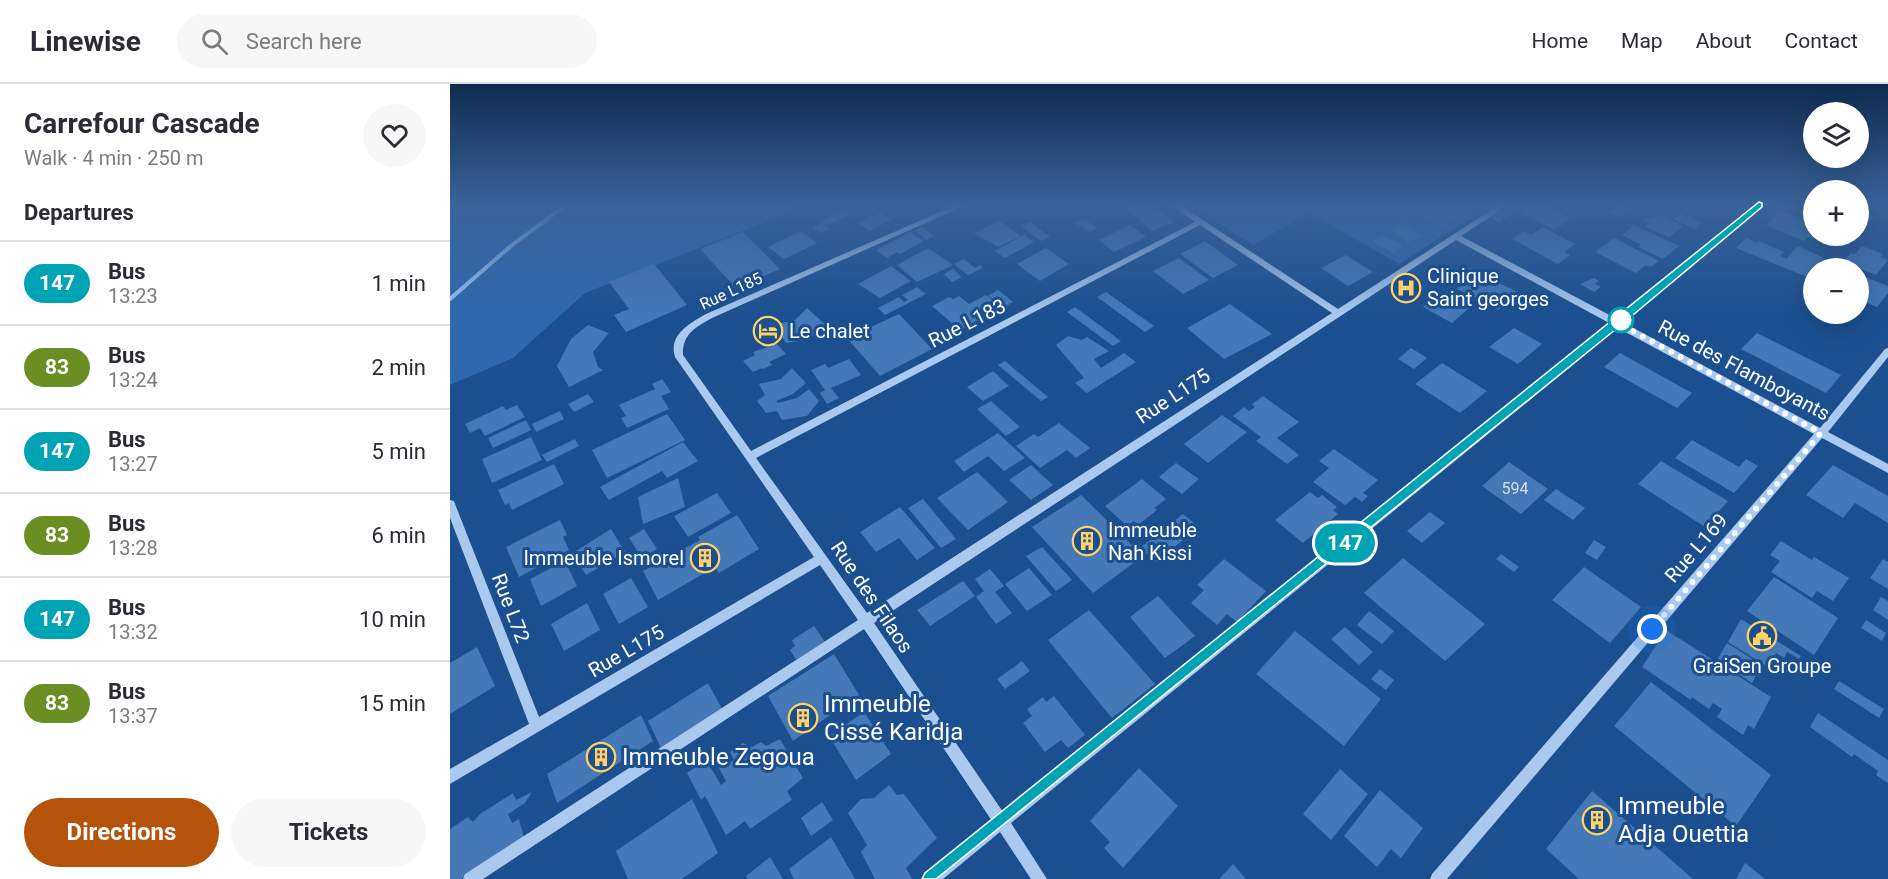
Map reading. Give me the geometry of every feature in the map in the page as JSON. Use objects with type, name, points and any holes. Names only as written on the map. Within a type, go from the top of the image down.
[{"type":"street","name":"Rue L185","points":[[680,336],[709,316],[877,242]]},
{"type":"street","name":"Rue L183","points":[[750,456],[1162,242]]},
{"type":"street","points":[[1231,242],[1336,312]]},
{"type":"street","name":"Rue L175","points":[[470,879],[1445,242]]},
{"type":"street","name":"Rue des Flamboyants","points":[[1466,242],[1888,469]]},
{"type":"street","points":[[931,879],[1618,323],[1715,242]]},
{"type":"street","name":"Rue des Filaos","points":[[680,336],[677,346],[678,355],[865,620],[1040,879]]},
{"type":"street","name":"Rue L169","points":[[1437,879],[1821,433],[1888,351]]},
{"type":"street","name":"Rue L72","points":[[450,504],[536,726]]},
{"type":"street","name":"Rue L175","points":[[450,777],[822,558]]},
{"type":"shaded area","points":[[450,242],[714,242],[585,293],[513,358],[450,385]]},
{"type":"shaded area","points":[[1360,242],[1433,242],[1399,264]]},
{"type":"building","points":[[717,242],[753,242],[780,269],[736,288],[700,249]]},
{"type":"building","points":[[778,242],[817,243],[784,259],[768,247]]},
{"type":"building","points":[[891,242],[922,242],[887,258],[876,250]]},
{"type":"building","points":[[990,242],[1008,242],[998,247]]},
{"type":"building","points":[[1011,242],[1034,242],[1005,258],[995,251]]},
{"type":"building","points":[[1102,242],[1135,242],[1114,252]]},
{"type":"building","points":[[1207,242],[1238,265],[1213,278],[1180,254]]},
{"type":"building","points":[[1374,242],[1396,242],[1403,246],[1393,253]]},
{"type":"building","points":[[1518,242],[1575,244],[1564,252],[1570,255],[1558,264]]},
{"type":"building","points":[[1608,242],[1622,242],[1659,261],[1650,267],[1646,265],[1636,273],[1595,252]]},
{"type":"building","points":[[1635,242],[1671,242],[1679,246],[1663,259],[1638,247],[1641,245]]},
{"type":"building","points":[[1742,242],[1761,242],[1784,252],[1780,256],[1786,259],[1798,246],[1824,258],[1803,258],[1803,275],[1736,248]]},
{"type":"building","points":[[1862,246],[1883,254],[1880,257],[1888,260],[1876,275],[1869,272],[1869,258],[1847,258],[1851,253],[1855,254]]},
{"type":"building","points":[[928,248],[953,265],[917,282],[897,265]]},
{"type":"building","points":[[1046,248],[1069,264],[1040,281],[1017,264]]},
{"type":"building","points":[[1346,255],[1373,272],[1348,286],[1321,268]]},
{"type":"building","points":[[1179,258],[1209,280],[1183,294],[1153,271]]},
{"type":"building","points":[[964,259],[975,268],[980,265],[983,268],[968,275],[954,264]]},
{"type":"building","points":[[654,264],[687,305],[626,332],[614,315],[629,309],[609,282]]},
{"type":"building","points":[[891,266],[911,281],[880,298],[858,284]]},
{"type":"building","points":[[1470,268],[1519,293],[1498,310],[1457,289],[1462,285],[1453,280]]},
{"type":"building","points":[[953,269],[962,277],[952,282],[944,274]]},
{"type":"building","points":[[1594,278],[1599,281],[1595,284],[1601,287],[1594,292],[1580,284]]},
{"type":"building","points":[[1869,278],[1888,286],[1888,293],[1877,307],[1869,304]]},
{"type":"building","points":[[917,287],[926,294],[885,315],[878,308],[899,297],[904,302],[908,300],[902,295]]},
{"type":"building","points":[[998,290],[1013,302],[1003,308],[988,296]]},
{"type":"building","points":[[1106,292],[1154,326],[1145,332],[1097,297]]},
{"type":"building","points":[[1440,293],[1469,308],[1452,323],[1423,307]]},
{"type":"building","points":[[986,295],[997,304],[984,311],[989,315],[960,330],[932,306],[949,297],[953,299],[959,296],[969,304]]},
{"type":"building","points":[[1230,304],[1272,334],[1224,359],[1187,328]]},
{"type":"building","points":[[1075,307],[1121,341],[1113,346],[1067,312]]},
{"type":"building","points":[[807,308],[827,326],[808,340],[786,343],[773,325],[795,320]]},
{"type":"building","points":[[899,314],[932,349],[880,376],[847,338]]},
{"type":"building","points":[[588,325],[609,333],[593,352],[598,367],[603,370],[569,387],[557,366],[571,339]]},
{"type":"building","points":[[1514,328],[1542,344],[1518,364],[1489,347]]},
{"type":"building","points":[[1757,333],[1841,375],[1826,393],[1741,349]]},
{"type":"building","points":[[1068,336],[1082,340],[1087,337],[1109,351],[1094,359],[1101,368],[1124,353],[1136,362],[1087,393],[1075,383],[1084,378],[1056,345]]},
{"type":"building","points":[[777,344],[786,354],[769,362],[772,365],[753,372],[743,361],[755,355],[753,352]]},
{"type":"building","points":[[1411,348],[1427,358],[1414,369],[1398,359]]},
{"type":"building","points":[[1620,353],[1692,393],[1677,408],[1604,367]]},
{"type":"building","points":[[849,359],[861,375],[831,388],[839,398],[827,404],[820,393],[825,390],[811,370],[825,364],[828,368]]},
{"type":"building","points":[[1005,361],[1048,397],[1041,401],[998,365]]},
{"type":"building","points":[[1442,363],[1487,391],[1460,413],[1415,384]]},
{"type":"building","points":[[792,368],[806,383],[793,394],[776,401],[778,403],[797,398],[809,389],[819,401],[807,416],[782,420],[777,411],[766,413],[757,401],[765,395],[759,384],[781,379]]},
{"type":"building","points":[[993,371],[1009,386],[983,401],[967,387]]},
{"type":"building","points":[[662,379],[671,392],[661,396],[669,409],[627,428],[621,418],[626,416],[619,405],[655,389],[652,384]]},
{"type":"building","points":[[588,394],[594,402],[574,412],[568,404]]},
{"type":"building","points":[[1263,396],[1299,422],[1277,438],[1299,455],[1287,464],[1256,441],[1261,437],[1233,416],[1244,407],[1249,411],[1255,407],[1252,404]]},
{"type":"building","points":[[991,401],[1020,427],[1006,436],[977,409]]},
{"type":"building","points":[[517,405],[525,417],[485,436],[480,428],[470,433],[465,424],[503,406],[506,410]]},
{"type":"building","points":[[560,411],[564,419],[536,432],[532,424]]},
{"type":"building","points":[[667,414],[685,440],[607,478],[592,450]]},
{"type":"building","points":[[1222,415],[1247,432],[1208,463],[1184,444]]},
{"type":"building","points":[[526,420],[531,430],[493,448],[488,438]]},
{"type":"building","points":[[1059,423],[1090,448],[1076,458],[1067,450],[1040,468],[1016,446],[1034,434],[1038,437]]},
{"type":"building","points":[[998,433],[1025,458],[1004,471],[988,456],[964,472],[954,461]]},
{"type":"building","points":[[531,437],[542,460],[492,483],[482,459]]},
{"type":"building","points":[[575,439],[579,446],[547,462],[542,455]]},
{"type":"building","points":[[1692,440],[1739,467],[1746,459],[1758,466],[1734,493],[1675,458]]},
{"type":"building","points":[[683,442],[698,461],[667,478],[662,471],[609,500],[600,487]]},
{"type":"building","points":[[1334,449],[1378,480],[1363,493],[1368,496],[1362,502],[1355,497],[1345,505],[1313,482],[1329,468],[1319,461]]},
{"type":"building","points":[[1661,461],[1728,501],[1705,527],[1638,484]]},
{"type":"building","points":[[1509,462],[1548,489],[1521,514],[1482,486]]},
{"type":"building","points":[[1176,463],[1199,479],[1182,494],[1159,477]]},
{"type":"building","points":[[554,464],[564,484],[512,510],[509,503],[505,505],[498,490]]},
{"type":"building","points":[[1031,465],[1053,485],[1031,500],[1009,480]]},
{"type":"building","points":[[1833,465],[1888,496],[1888,523],[1855,503],[1843,518],[1806,495]]},
{"type":"building","points":[[977,472],[1008,502],[968,530],[937,498]]},
{"type":"building","points":[[678,478],[685,507],[643,524],[638,497]]},
{"type":"building","points":[[1142,479],[1166,499],[1154,508],[1157,510],[1138,525],[1134,521],[1127,526],[1105,506]]},
{"type":"building","points":[[1556,489],[1585,508],[1573,520],[1544,500]]},
{"type":"building","points":[[1310,492],[1318,498],[1322,495],[1337,507],[1333,510],[1338,514],[1303,543],[1275,520]]},
{"type":"building","points":[[717,493],[731,513],[688,537],[674,516]]},
{"type":"building","name":"Immeuble Nah Kissi","points":[[1081,495],[1143,556],[1093,593],[1032,527]]},
{"type":"building","points":[[923,499],[956,539],[941,548],[908,508]]},
{"type":"building","points":[[900,507],[935,548],[917,560],[899,538],[876,552],[860,532]]},
{"type":"building","points":[[1430,512],[1445,523],[1422,543],[1407,531]]},
{"type":"building","points":[[1183,514],[1199,527],[1156,562],[1140,548]]},
{"type":"building","name":"Immeuble Ismorel","points":[[737,515],[759,549],[719,573],[715,567],[658,600],[643,571],[700,540],[698,537]]},
{"type":"building","points":[[560,520],[567,535],[563,537],[569,550],[519,577],[506,547]]},
{"type":"building","points":[[611,529],[625,552],[586,575],[578,562],[582,559],[576,551]]},
{"type":"building","points":[[644,529],[657,549],[642,558],[629,538]]},
{"type":"building","points":[[1594,540],[1606,547],[1597,560],[1585,553]]},
{"type":"building","points":[[1781,541],[1812,560],[1814,557],[1849,578],[1833,601],[1817,591],[1812,598],[1771,572],[1780,561],[1770,555]]},
{"type":"building","points":[[1042,547],[1072,580],[1056,591],[1026,556]]},
{"type":"building","points":[[1501,554],[1519,567],[1514,572],[1496,559]]},
{"type":"building","points":[[1403,558],[1485,624],[1445,661],[1364,593]]},
{"type":"building","points":[[1224,559],[1266,591],[1237,622],[1227,614],[1217,625],[1191,603],[1204,590],[1197,585]]},
{"type":"building","points":[[1883,559],[1888,562],[1888,589],[1870,578]]},
{"type":"building","points":[[565,561],[577,586],[541,606],[530,579]]},
{"type":"building","points":[[1584,567],[1641,607],[1610,643],[1552,600]]},
{"type":"building","points":[[1029,568],[1052,595],[1027,611],[1005,584]]},
{"type":"building","points":[[990,569],[1004,586],[995,592],[1012,613],[996,624],[976,597],[984,591],[975,579]]},
{"type":"building","points":[[1774,577],[1838,618],[1814,655],[1747,611]]},
{"type":"building","points":[[631,578],[648,607],[619,624],[603,594]]},
{"type":"building","points":[[963,581],[975,596],[930,626],[917,610]]},
{"type":"building","points":[[1158,596],[1195,636],[1165,658],[1130,617]]},
{"type":"building","points":[[1881,597],[1888,601],[1888,620],[1873,610]]},
{"type":"building","points":[[587,603],[600,630],[564,651],[551,624]]},
{"type":"building","points":[[1089,610],[1155,684],[1112,718],[1048,640]]},
{"type":"building","points":[[1369,611],[1394,631],[1382,644],[1357,625]]},
{"type":"building","points":[[1741,619],[1801,656],[1799,659],[1787,652],[1784,658],[1776,653],[1768,667],[1728,642]]},
{"type":"building","points":[[1866,620],[1886,633],[1882,641],[1861,628]]},
{"type":"building","points":[[814,626],[825,642],[796,660],[790,650],[795,646],[792,640]]},
{"type":"building","points":[[1345,627],[1373,652],[1359,665],[1331,639]]},
{"type":"building","points":[[1666,630],[1771,697],[1754,729],[1748,725],[1743,735],[1717,717],[1722,709],[1713,703],[1709,709],[1692,697],[1691,700],[1642,667]]},
{"type":"building","points":[[1295,631],[1381,699],[1344,746],[1256,674]]},
{"type":"building","points":[[1727,643],[1762,665],[1752,683],[1717,660]]},
{"type":"building","points":[[477,647],[495,686],[450,714],[450,663]]},
{"type":"building","name":"Immeuble Cissé Karidja","points":[[834,654],[859,695],[793,741],[768,696]]},
{"type":"building","points":[[1022,661],[1030,671],[1005,689],[997,679]]},
{"type":"building","points":[[1380,669],[1394,680],[1386,690],[1371,679]]},
{"type":"building","points":[[1839,681],[1884,709],[1879,718],[1834,689]]},
{"type":"building","points":[[1651,682],[1771,775],[1736,826],[1614,726]]},
{"type":"building","points":[[708,683],[722,709],[661,748],[648,721]]},
{"type":"building","points":[[1054,696],[1085,735],[1068,748],[1061,740],[1045,752],[1023,723],[1032,716],[1027,709],[1043,697],[1046,702]]},
{"type":"building","points":[[864,712],[891,754],[856,780],[829,736]]},
{"type":"building","points":[[1818,713],[1888,760],[1888,783],[1876,775],[1878,771],[1854,754],[1852,757],[1810,727]]},
{"type":"building","name":"Immeuble Zegoua","points":[[641,715],[653,741],[557,803],[547,774]]},
{"type":"building","points":[[780,739],[803,778],[787,791],[792,800],[750,829],[745,821],[726,835],[705,796],[701,800],[687,773],[706,760],[721,785],[726,781],[719,768],[734,760],[730,752],[743,743],[752,747],[761,742],[766,746]]},
{"type":"building","points":[[1139,768],[1178,806],[1123,868],[1104,848],[1110,842],[1090,821]]},
{"type":"building","points":[[1340,769],[1368,794],[1331,840],[1303,814]]},
{"type":"building","points":[[889,785],[897,795],[904,794],[937,838],[906,868],[912,879],[875,879],[861,852],[867,845],[848,813],[861,799],[874,798]]},
{"type":"building","points":[[1380,790],[1423,828],[1401,858],[1391,849],[1377,867],[1344,836]]},
{"type":"building","name":"Immeuble Adja Ouettia","points":[[1592,791],[1693,879],[1579,879],[1546,849]]},
{"type":"building","points":[[532,792],[525,803],[508,814],[512,823],[519,819],[524,838],[461,879],[450,879],[450,829],[468,817],[473,822],[480,814],[513,793],[516,800]]},
{"type":"building","points":[[692,799],[718,853],[682,879],[628,879],[616,851]]},
{"type":"building","points":[[822,802],[833,820],[811,836],[801,818]]},
{"type":"building","points":[[831,837],[855,879],[794,879],[789,869]]},
{"type":"building","points":[[770,857],[783,879],[748,879],[746,876]]},
{"type":"building","points":[[1745,863],[1765,879],[1736,879]]},
{"type":"building","points":[[1233,864],[1246,879],[1219,879]]},
{"type":"waterway","points":[[450,299],[516,242]]},
{"type":"bus line","name":"147","points":[[931,879],[1618,323],[1715,242]]},
{"type":"place","name":"Clinique Saint georges","points":[[1406,288]]},
{"type":"place","name":"Le chalet","points":[[768,331]]},
{"type":"place","name":"Immeuble Nah Kissi","points":[[1087,541]]},
{"type":"place","name":"Immeuble Ismorel","points":[[705,558]]},
{"type":"place","name":"GraiSen Groupe","points":[[1762,636]]},
{"type":"place","name":"Immeuble Cissé Karidja","points":[[803,718]]},
{"type":"place","name":"Immeuble Zegoua","points":[[601,757]]},
{"type":"place","name":"Immeuble Adja Ouettia","points":[[1597,820]]},
{"type":"route","points":[[1621,320],[1618,323],[1821,433],[1652,629]]}]
